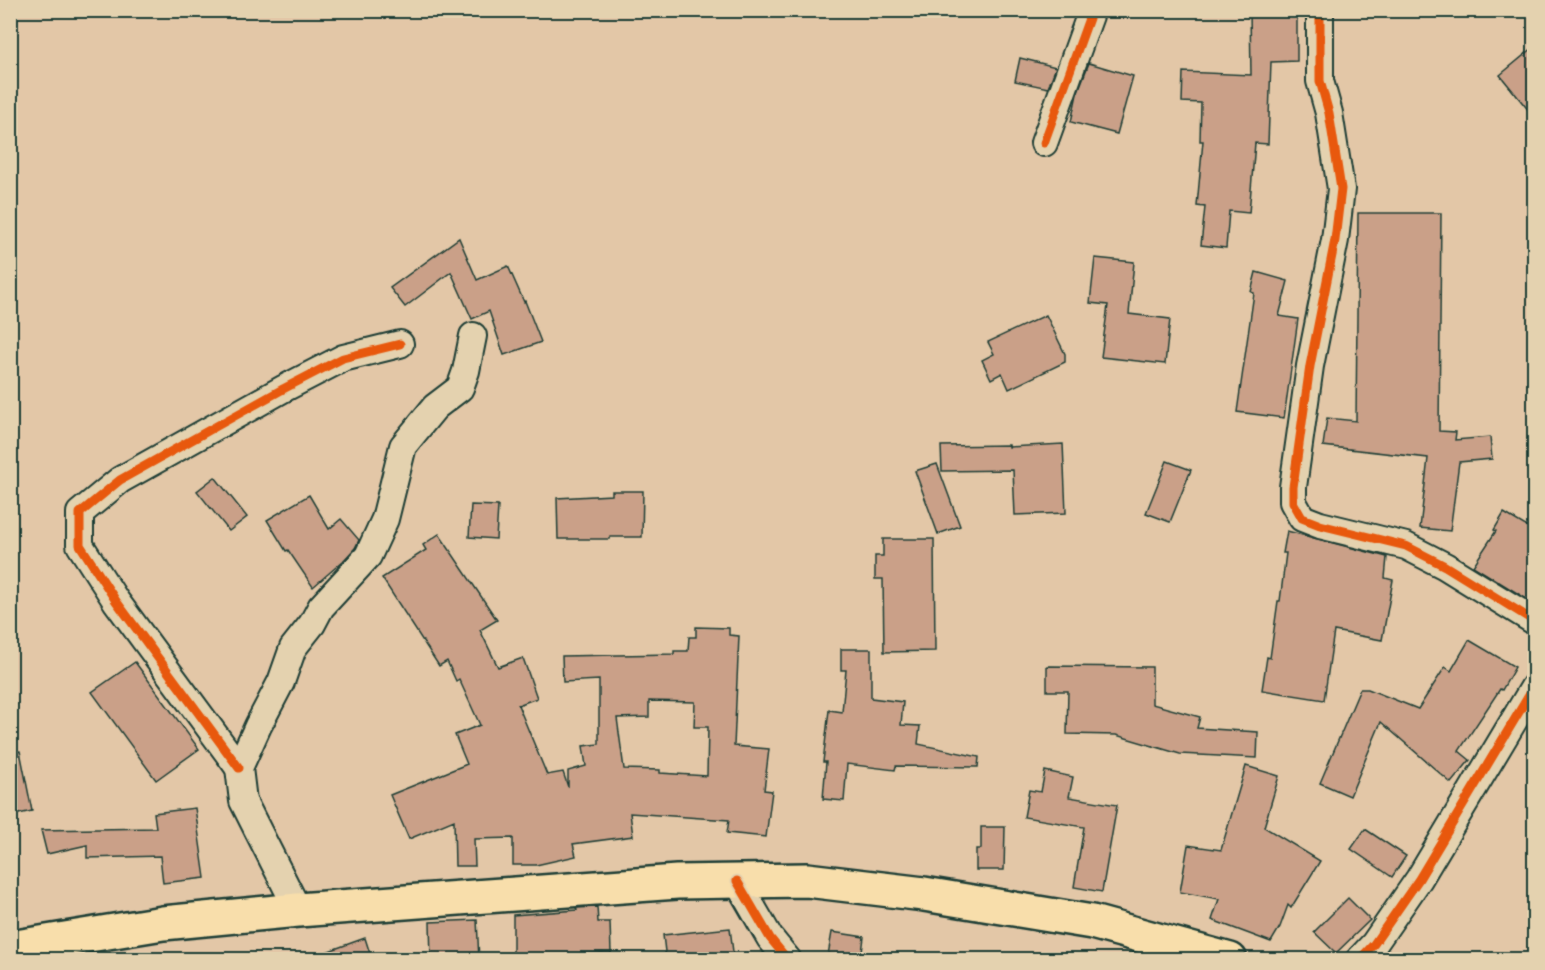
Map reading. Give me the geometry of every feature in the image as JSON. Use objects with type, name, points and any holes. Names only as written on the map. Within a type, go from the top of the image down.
[{"type":"main road","points":[[10,948],[163,923],[298,910],[677,882],[807,880],[924,894],[1092,922],[1230,960]]},
{"type":"street","points":[[1044,143],[1092,10]]},
{"type":"street","points":[[1320,10],[1320,81],[1329,113],[1341,189],[1335,240],[1310,366],[1293,487],[1293,502],[1302,518],[1320,525],[1406,546],[1445,566],[1534,621]]},
{"type":"street","points":[[239,768],[281,682],[294,648],[312,624],[321,607],[368,556],[386,519],[403,446],[435,407],[460,388],[473,336]]},
{"type":"street","points":[[298,910],[243,801],[239,768],[116,601],[80,545],[80,513],[120,480],[273,394],[343,358],[400,344]]},
{"type":"street","points":[[1359,960],[1374,944],[1419,879],[1534,687]]},
{"type":"street","points":[[737,881],[770,938],[788,960]]},
{"type":"building","points":[[1250,10],[1297,10],[1297,61],[1271,62],[1268,144],[1255,143],[1249,213],[1229,211],[1226,248],[1201,245],[1205,207],[1197,206],[1203,141],[1200,141],[1201,103],[1182,102],[1183,72],[1251,75]]},
{"type":"building","points":[[1534,47],[1534,117],[1500,75]]},
{"type":"building","points":[[1020,58],[1056,67],[1048,88],[1015,81]]},
{"type":"building","points":[[1089,63],[1133,76],[1117,134],[1071,122],[1077,94]]},
{"type":"building","points":[[1358,213],[1441,213],[1439,431],[1456,432],[1455,440],[1490,437],[1492,459],[1459,462],[1450,531],[1420,528],[1428,458],[1323,446],[1327,418],[1356,421]]},
{"type":"building","points":[[459,238],[477,280],[508,266],[541,342],[504,355],[489,311],[472,319],[451,272],[405,307],[390,288]]},
{"type":"building","points":[[1095,258],[1134,262],[1129,314],[1170,319],[1165,364],[1101,357],[1108,305],[1090,303]]},
{"type":"building","points":[[1256,272],[1288,281],[1279,316],[1298,319],[1284,418],[1237,412],[1254,293],[1251,292]]},
{"type":"building","points":[[1046,315],[1065,354],[1065,362],[1009,389],[1002,373],[991,379],[982,360],[994,354],[988,342]]},
{"type":"building","points":[[1063,444],[1066,513],[1015,515],[1013,470],[942,471],[941,446],[1009,445],[1009,447]]},
{"type":"building","points":[[1167,461],[1191,470],[1170,522],[1146,513]]},
{"type":"building","points":[[937,464],[960,526],[938,534],[915,471]]},
{"type":"building","points":[[215,477],[247,517],[229,531],[197,491]]},
{"type":"building","points":[[612,491],[643,491],[642,537],[558,539],[557,498],[612,495]]},
{"type":"building","points":[[309,495],[329,529],[341,519],[359,540],[343,561],[313,587],[288,550],[286,551],[267,520]]},
{"type":"building","points":[[471,505],[498,506],[496,539],[469,537]]},
{"type":"building","points":[[1504,513],[1534,531],[1534,595],[1530,601],[1473,566],[1496,531],[1494,530]]},
{"type":"building","points":[[1287,531],[1387,557],[1385,578],[1393,580],[1382,640],[1334,631],[1324,700],[1262,690],[1267,657],[1270,658],[1278,601],[1280,601]]},
{"type":"building","points":[[439,534],[497,620],[480,630],[498,667],[523,658],[537,698],[518,705],[547,775],[563,772],[568,787],[568,771],[586,766],[583,746],[599,744],[599,680],[563,682],[562,656],[674,654],[674,651],[688,651],[689,637],[696,637],[696,627],[729,628],[729,635],[739,636],[734,746],[769,749],[764,790],[772,791],[766,837],[727,833],[729,820],[630,813],[633,836],[573,844],[576,856],[536,865],[513,865],[513,838],[474,839],[475,866],[455,866],[454,820],[409,839],[390,795],[467,764],[455,735],[480,725],[459,679],[456,681],[447,661],[439,666],[382,578],[426,550],[423,545]],"holes":[[[649,701],[695,702],[694,727],[708,727],[707,776],[660,773],[660,770],[624,769],[617,718],[649,717]]]},
{"type":"building","points":[[883,539],[934,539],[935,651],[884,652],[883,579],[875,579],[875,556],[883,556]]},
{"type":"building","points":[[1469,640],[1515,667],[1502,690],[1500,689],[1459,751],[1470,760],[1451,783],[1381,722],[1350,796],[1320,783],[1360,689],[1368,689],[1418,709],[1445,667],[1451,671]]},
{"type":"building","points":[[841,649],[871,649],[871,698],[903,702],[901,725],[920,726],[918,744],[979,757],[978,767],[896,766],[895,770],[847,764],[844,801],[823,799],[826,762],[823,762],[829,710],[842,712],[846,670],[841,670]]},
{"type":"building","points":[[135,662],[199,749],[156,780],[92,692]]},
{"type":"building","points":[[1047,666],[1152,667],[1152,704],[1200,717],[1197,728],[1258,732],[1257,758],[1180,754],[1116,735],[1067,734],[1068,691],[1047,691]]},
{"type":"building","points":[[20,751],[32,811],[10,816],[10,752]]},
{"type":"building","points":[[1246,766],[1279,776],[1264,827],[1320,861],[1291,908],[1288,905],[1280,927],[1271,942],[1212,920],[1219,899],[1180,892],[1188,845],[1221,850]]},
{"type":"building","points":[[1045,771],[1073,777],[1069,797],[1117,805],[1102,892],[1074,887],[1084,827],[1024,817],[1029,790],[1041,792]]},
{"type":"building","points":[[195,808],[205,878],[163,883],[160,856],[87,858],[87,845],[47,854],[41,830],[156,828],[154,813]]},
{"type":"building","points":[[981,827],[1005,827],[1004,870],[976,870],[976,849],[981,849]]},
{"type":"building","points":[[1365,829],[1406,856],[1392,877],[1351,849]]},
{"type":"building","points":[[1348,898],[1370,920],[1336,953],[1314,932]]},
{"type":"building","points":[[597,907],[598,922],[610,922],[611,953],[573,954],[573,960],[513,960],[513,915]]},
{"type":"building","points":[[477,920],[479,960],[431,960],[430,922]]},
{"type":"building","points":[[730,928],[734,960],[666,960],[663,935]]},
{"type":"building","points":[[832,932],[864,937],[861,960],[835,960],[836,956],[828,955]]},
{"type":"building","points":[[365,938],[372,960],[312,960],[312,957]]},
{"type":"cycle path","points":[[1044,143],[1092,10]]},
{"type":"cycle path","points":[[1320,10],[1320,81],[1329,113],[1341,189],[1335,240],[1310,366],[1293,487],[1293,502],[1302,518],[1320,525],[1406,546],[1445,566],[1534,621]]},
{"type":"cycle path","points":[[239,768],[116,601],[80,545],[80,513],[120,480],[283,389],[343,358],[400,344]]},
{"type":"cycle path","points":[[1359,960],[1374,944],[1419,879],[1534,687]]},
{"type":"cycle path","points":[[737,881],[770,938],[788,960]]}]
